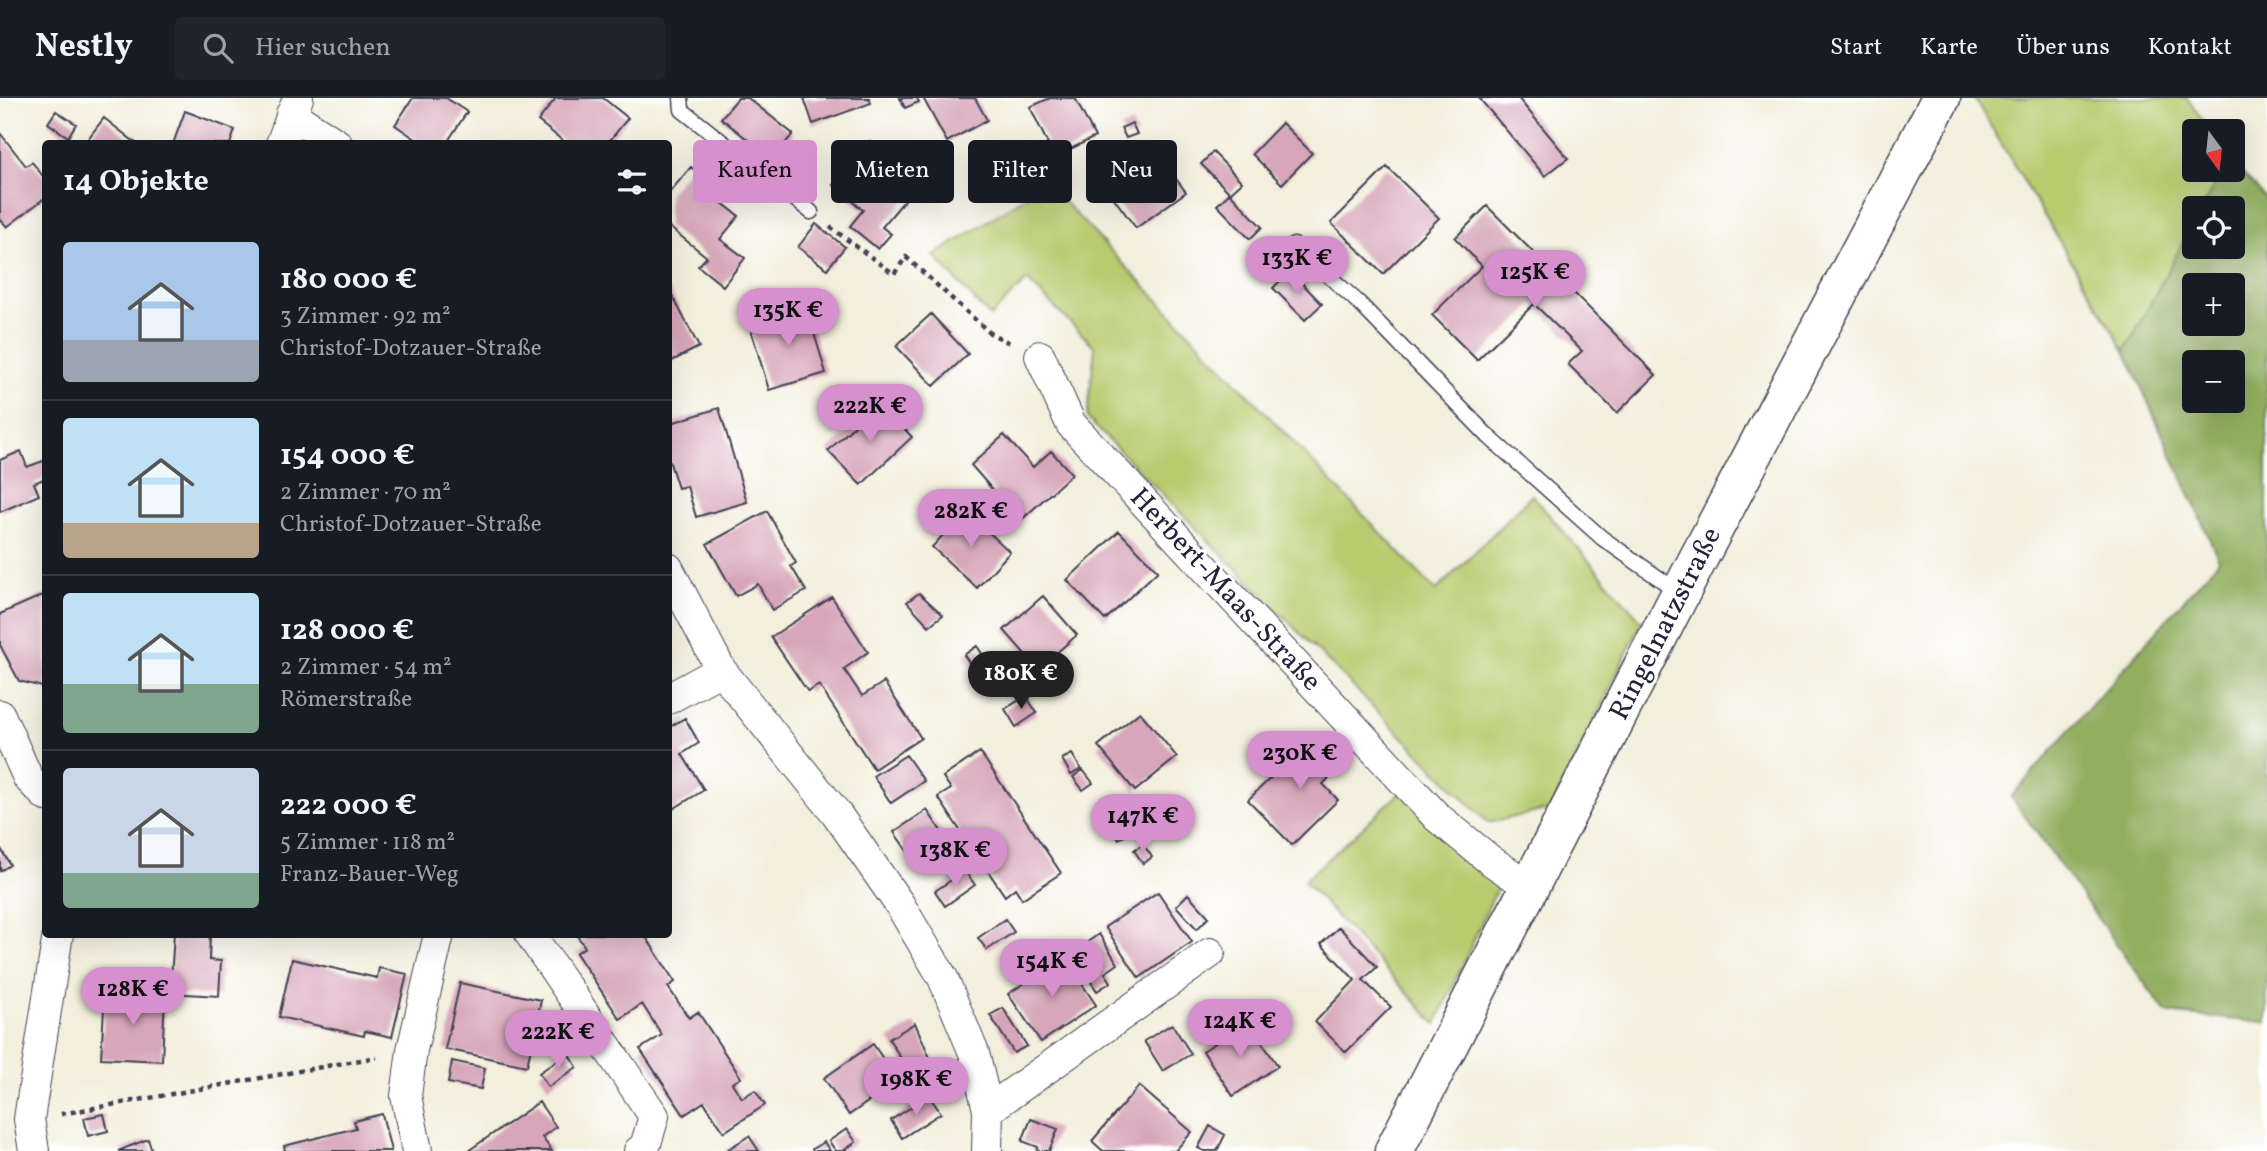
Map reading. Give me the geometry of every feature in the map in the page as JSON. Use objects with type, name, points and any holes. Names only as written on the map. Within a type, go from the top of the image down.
[{"type":"main road","name":"Ringelnatzstraße","points":[[1394,1151],[1941,98]]},
{"type":"street","points":[[283,140],[295,106],[333,140]]},
{"type":"street","name":"Herbert-Maas-Straße","points":[[1040,356],[1071,424],[1437,817],[1490,860],[1530,887]]},
{"type":"street","points":[[672,576],[720,670],[836,813],[900,905],[943,978],[974,1053],[988,1110],[986,1151]]},
{"type":"street","points":[[672,697],[720,670]]},
{"type":"street","points":[[0,715],[28,778],[42,792]]},
{"type":"street","points":[[33,1151],[29,1119],[57,938]]},
{"type":"street","points":[[417,1151],[406,1096],[412,1050],[438,938]]},
{"type":"street","points":[[533,938],[654,1116],[645,1147],[639,1151]]},
{"type":"street","points":[[988,1110],[1210,953]]},
{"type":"lane","points":[[681,98],[682,110],[811,212]]},
{"type":"lane","points":[[1294,245],[1359,303],[1489,438],[1602,538],[1681,594]]},
{"type":"path","points":[[811,212],[894,274],[906,257],[990,333],[1040,356]]},
{"type":"path","points":[[29,1119],[412,1050]]},
{"type":"green space","points":[[1974,98],[2187,98],[2202,119],[2182,119],[2182,182],[2216,182],[2209,196],[2182,196],[2182,244],[2125,351]]},
{"type":"green space","points":[[2245,176],[2267,200],[2267,1023],[2166,1013],[2011,797],[2219,560],[2125,351],[2182,244],[2182,259],[2245,259],[2245,196],[2209,196],[2216,182],[2245,182]]},
{"type":"green space","points":[[1015,203],[1065,203],[1436,591],[1532,495],[1642,622],[1551,809],[1488,823],[1087,418],[1095,347],[1027,280],[990,317],[934,256]]},
{"type":"green space","points":[[1403,790],[1499,884],[1436,1024],[1304,881]]},
{"type":"building","points":[[413,98],[446,98],[467,112],[449,140],[417,140],[395,125]]},
{"type":"building","points":[[556,98],[603,98],[628,118],[610,140],[562,140],[538,121]]},
{"type":"building","points":[[738,98],[748,98],[793,134],[788,140],[748,140],[721,118]]},
{"type":"building","points":[[804,98],[869,98],[871,103],[813,124]]},
{"type":"building","points":[[900,98],[917,98],[919,102],[905,108]]},
{"type":"building","points":[[923,98],[975,98],[987,120],[946,140]]},
{"type":"building","points":[[1050,98],[1075,98],[1095,137],[1072,148],[1072,140],[1046,140],[1030,107]]},
{"type":"building","points":[[1479,98],[1518,98],[1568,158],[1545,176]]},
{"type":"building","points":[[56,111],[76,124],[68,137],[48,123]]},
{"type":"building","points":[[185,111],[235,130],[231,140],[174,140]]},
{"type":"building","points":[[104,118],[132,140],[87,140]]},
{"type":"building","points":[[1132,123],[1137,134],[1126,138],[1121,128]]},
{"type":"building","points":[[1282,123],[1312,153],[1282,184],[1252,154]]},
{"type":"building","points":[[0,133],[26,166],[32,162],[42,175],[42,200],[7,227],[0,219]]},
{"type":"building","points":[[1213,152],[1242,182],[1230,193],[1201,164]]},
{"type":"building","points":[[691,167],[693,203],[722,203],[739,216],[720,239],[745,258],[723,286],[698,266],[707,257],[672,229],[672,189]]},
{"type":"building","points":[[1387,167],[1439,218],[1383,274],[1331,223]]},
{"type":"building","points":[[1177,180],[1186,192],[1177,198]]},
{"type":"building","points":[[1230,193],[1262,227],[1250,239],[1217,205]]},
{"type":"building","points":[[855,203],[902,203],[882,227],[891,234],[878,249],[850,226],[863,210]]},
{"type":"building","points":[[1117,203],[1171,203],[1136,228]]},
{"type":"building","points":[[1487,206],[1656,375],[1617,413],[1568,364],[1582,351],[1534,304],[1477,360],[1432,315],[1482,266],[1455,238]]},
{"type":"building","points":[[816,224],[845,247],[827,269],[798,247]]},
{"type":"building","points":[[1290,271],[1322,304],[1305,320],[1273,288]]},
{"type":"building","points":[[672,295],[699,347],[672,361]]},
{"type":"building","points":[[806,306],[826,373],[769,390],[749,323]]},
{"type":"building","points":[[931,314],[968,354],[934,386],[896,346]]},
{"type":"building","points":[[879,402],[912,437],[861,485],[828,451]]},
{"type":"building","points":[[719,408],[747,502],[696,517],[687,486],[678,488],[672,469],[672,423]]},
{"type":"building","points":[[1004,435],[1033,467],[1051,451],[1072,474],[1020,521],[971,465]]},
{"type":"building","points":[[21,451],[27,467],[42,461],[42,480],[34,483],[39,495],[0,512],[0,460]]},
{"type":"building","points":[[767,511],[796,563],[791,566],[806,591],[772,610],[758,584],[736,596],[707,544]]},
{"type":"building","points":[[966,511],[1010,552],[977,588],[932,547]]},
{"type":"building","points":[[1119,531],[1158,571],[1105,620],[1067,580]]},
{"type":"building","points":[[919,593],[943,615],[929,626],[907,602]]},
{"type":"building","points":[[42,595],[42,687],[19,681],[0,645],[0,614]]},
{"type":"building","points":[[1043,596],[1077,635],[1038,669],[1004,630]]},
{"type":"building","points":[[832,597],[868,652],[844,669],[862,696],[884,682],[921,738],[874,769],[819,685],[808,692],[771,637]]},
{"type":"building","points":[[977,646],[988,663],[975,671],[964,655]]},
{"type":"building","points":[[1026,696],[1037,713],[1016,727],[1005,709]]},
{"type":"building","points":[[1140,712],[1177,757],[1135,791],[1098,746]]},
{"type":"building","points":[[685,718],[699,743],[682,754],[704,790],[672,810],[672,726]]},
{"type":"building","points":[[1328,735],[1350,758],[1323,784],[1338,800],[1292,845],[1248,800],[1294,755],[1301,761]]},
{"type":"building","points":[[980,752],[1061,873],[1022,899],[1015,888],[1005,896],[977,855],[981,852],[968,832],[963,835],[938,797],[951,789],[943,777]]},
{"type":"building","points":[[1072,754],[1081,769],[1071,775],[1062,759]]},
{"type":"building","points":[[906,755],[924,781],[891,803],[873,776]]},
{"type":"building","points":[[1083,770],[1093,783],[1083,790],[1073,777]]},
{"type":"building","points":[[927,810],[947,840],[915,862],[894,832]]},
{"type":"building","points":[[1122,825],[1128,834],[1119,839],[1114,830]]},
{"type":"building","points":[[1143,844],[1152,857],[1143,864],[1134,850]]},
{"type":"building","points":[[0,847],[10,865],[0,871]]},
{"type":"building","points":[[965,871],[975,885],[945,906],[935,891]]},
{"type":"building","points":[[1158,892],[1192,942],[1139,978],[1105,927]]},
{"type":"building","points":[[1188,894],[1209,917],[1197,929],[1176,906]]},
{"type":"building","points":[[1005,919],[1014,932],[987,950],[978,938]]},
{"type":"building","points":[[1339,927],[1377,967],[1363,980],[1391,1007],[1346,1052],[1315,1022],[1355,980],[1321,944]]},
{"type":"building","points":[[1099,934],[1118,964],[1105,973],[1111,982],[1097,991],[1074,956]]},
{"type":"building","points":[[174,938],[210,938],[209,960],[221,961],[219,996],[170,993]]},
{"type":"building","points":[[579,938],[647,938],[675,982],[668,987],[689,1018],[698,1012],[741,1078],[732,1083],[742,1098],[755,1090],[765,1105],[724,1132],[704,1102],[684,1115],[640,1049],[662,1035],[642,1004],[620,1019],[576,953],[585,947]]},
{"type":"building","points":[[1064,957],[1096,1005],[1041,1042],[1008,994]]},
{"type":"building","points":[[292,959],[377,978],[379,968],[407,974],[392,1037],[365,1031],[364,1036],[279,1017]]},
{"type":"building","points":[[460,983],[541,1000],[527,1066],[445,1049]]},
{"type":"building","points":[[105,992],[165,995],[162,1061],[101,1058]]},
{"type":"building","points":[[1003,1008],[1027,1046],[1014,1053],[990,1015]]},
{"type":"building","points":[[1248,1022],[1278,1066],[1233,1096],[1203,1051]]},
{"type":"building","points":[[915,1023],[931,1060],[910,1073],[889,1039]]},
{"type":"building","points":[[1172,1024],[1191,1054],[1163,1071],[1144,1041]]},
{"type":"building","points":[[873,1044],[898,1081],[849,1115],[824,1078]]},
{"type":"building","points":[[568,1053],[577,1067],[548,1087],[539,1073]]},
{"type":"building","points":[[452,1061],[485,1068],[481,1089],[448,1083]]},
{"type":"building","points":[[1139,1086],[1192,1132],[1175,1151],[1103,1151],[1092,1141]]},
{"type":"building","points":[[929,1096],[941,1113],[902,1138],[891,1120]]},
{"type":"building","points":[[539,1102],[556,1127],[542,1137],[552,1151],[468,1151]]},
{"type":"building","points":[[104,1114],[108,1131],[88,1136],[84,1118]]},
{"type":"building","points":[[382,1114],[391,1151],[285,1151],[284,1146],[356,1128],[354,1121]]},
{"type":"building","points":[[1031,1119],[1058,1129],[1049,1151],[1037,1151],[1038,1147],[1022,1141]]},
{"type":"building","points":[[1210,1126],[1225,1135],[1217,1151],[1198,1148]]},
{"type":"building","points":[[847,1129],[856,1142],[843,1151],[836,1151],[829,1141]]},
{"type":"building","points":[[749,1136],[759,1151],[725,1151]]},
{"type":"building","points":[[148,1139],[152,1151],[118,1151]]},
{"type":"building","points":[[824,1142],[830,1151],[813,1151],[812,1149]]}]
